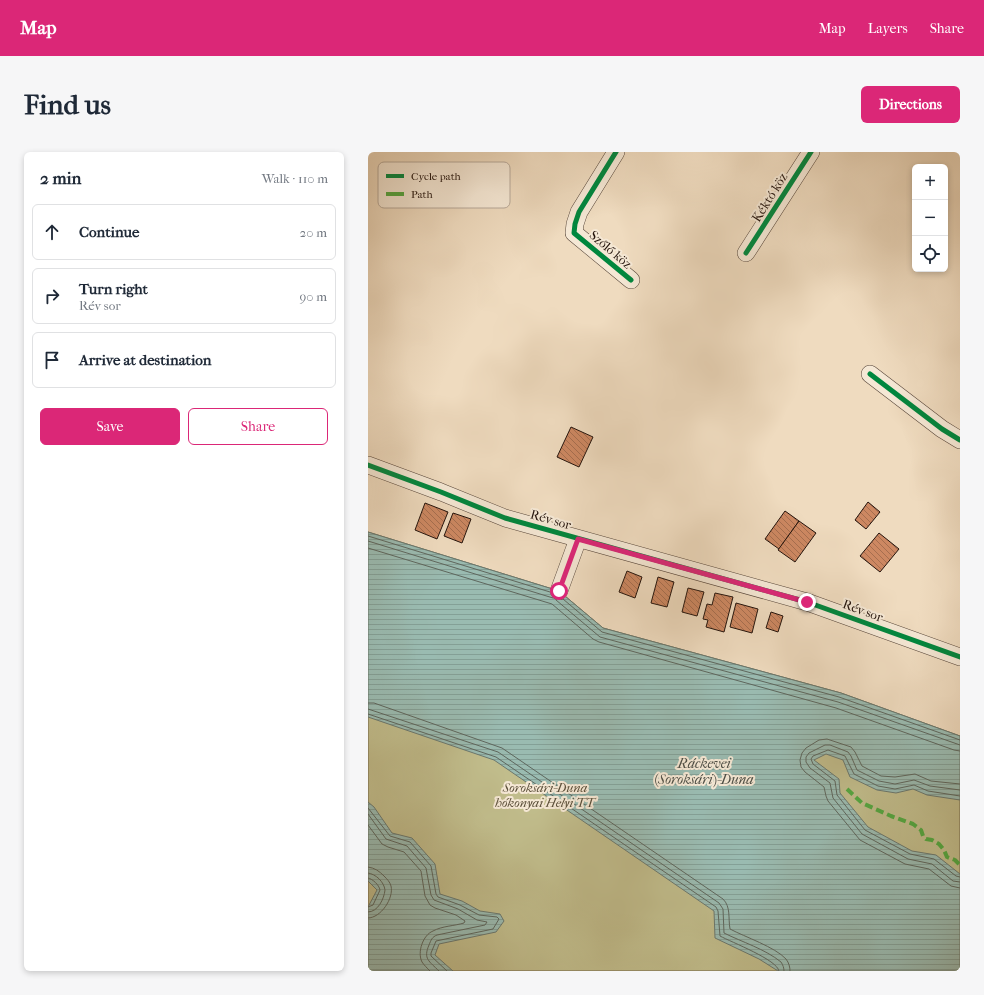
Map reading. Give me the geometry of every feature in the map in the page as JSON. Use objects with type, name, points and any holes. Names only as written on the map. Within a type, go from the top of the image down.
[{"type":"street","name":"Szőlő köz","points":[[616,152],[579,212],[574,233],[631,280]]},
{"type":"street","name":"Kéktó köz","points":[[746,253],[811,152]]},
{"type":"street","points":[[870,374],[942,429],[960,440]]},
{"type":"street","name":"Rév sor","points":[[368,465],[505,518],[807,602],[960,657]]},
{"type":"street","points":[[559,591],[578,539]]},
{"type":"green space","name":"Ráckevei (Soroksári)-Duna","points":[[368,532],[559,591],[603,628],[841,693],[960,736],[960,971],[368,971]]},
{"type":"water","name":"Ráckevei (Soroksári)-Duna","points":[[368,532],[559,591],[603,628],[841,693],[960,736],[960,800],[927,795],[913,789],[896,793],[877,790],[850,777],[843,760],[826,754],[814,760],[839,779],[840,793],[868,827],[912,851],[936,855],[960,874],[960,971],[778,971],[759,959],[715,938],[714,911],[494,760],[368,717]]},
{"type":"water","points":[[368,802],[374,807],[392,833],[412,838],[435,864],[440,894],[462,901],[480,911],[500,914],[504,921],[496,932],[439,944],[435,955],[453,971],[368,971],[368,907],[377,890],[368,881]]},
{"type":"building","points":[[571,427],[593,437],[579,467],[557,457]]},
{"type":"building","points":[[868,502],[880,512],[866,529],[855,520]]},
{"type":"building","points":[[425,503],[448,512],[437,539],[415,530]]},
{"type":"building","points":[[785,511],[799,521],[779,549],[765,539]]},
{"type":"building","points":[[453,513],[471,519],[462,543],[444,536]]},
{"type":"building","points":[[799,521],[816,533],[795,562],[778,550]]},
{"type":"building","points":[[879,533],[899,549],[880,572],[860,556]]},
{"type":"building","points":[[627,571],[642,577],[635,598],[619,592]]},
{"type":"building","points":[[658,577],[674,582],[667,607],[651,603]]},
{"type":"building","points":[[688,588],[704,592],[697,616],[682,612]]},
{"type":"building","points":[[715,593],[733,597],[724,632],[706,627],[708,620],[703,619],[707,604],[712,605]]},
{"type":"building","points":[[736,603],[758,609],[752,633],[730,627]]},
{"type":"building","points":[[771,612],[783,616],[778,632],[766,628]]},
{"type":"marked path","points":[[847,789],[862,803],[913,824],[921,830],[926,839],[932,840],[939,844],[947,857],[955,860],[960,865]]},
{"type":"cycle path","points":[[616,152],[579,212],[574,233],[631,280]]},
{"type":"cycle path","points":[[746,253],[811,152]]},
{"type":"cycle path","points":[[870,374],[942,429],[960,440]]},
{"type":"cycle path","points":[[368,465],[505,518],[807,602],[960,657]]},
{"type":"route","points":[[559,591],[578,539],[711,574],[807,602]]},
{"type":"park label","name":"Soroksári-Duna hókonyai Helyi TT","points":[[545,794]]}]
